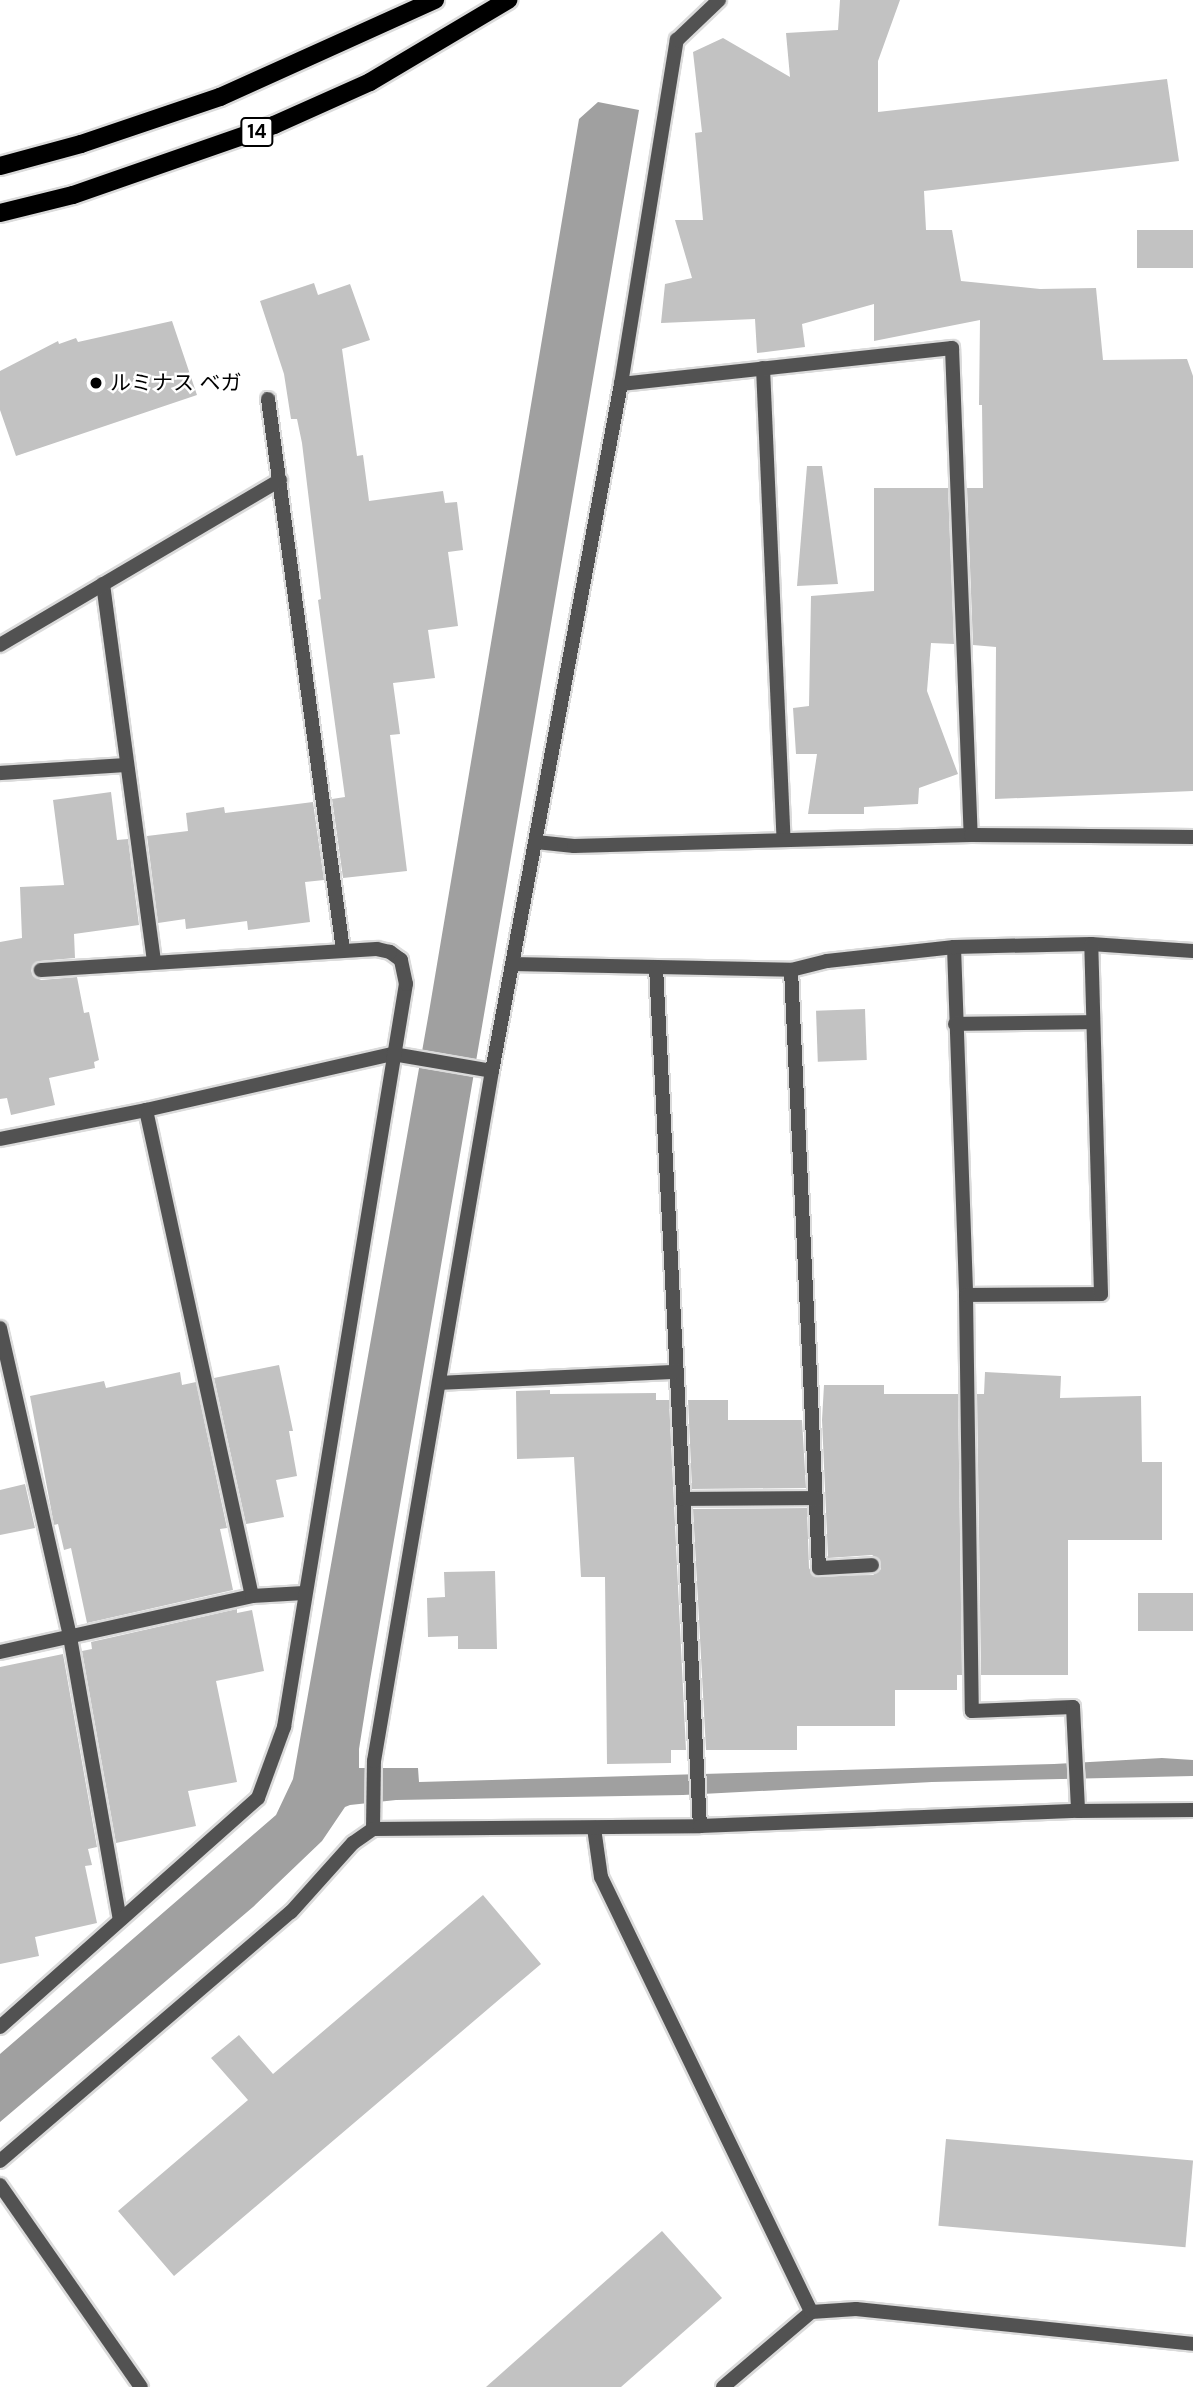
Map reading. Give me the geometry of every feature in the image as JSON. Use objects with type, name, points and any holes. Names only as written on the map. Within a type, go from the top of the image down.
[{"type":"main road","name":"14","points":[[0,166],[81,145],[220,97],[435,0]]},
{"type":"main road","name":"14","points":[[0,213],[73,195],[274,125],[370,82],[508,0]]},
{"type":"street","points":[[373,1829],[374,1761],[439,1383],[485,1070],[512,964],[536,842],[621,384],[677,40],[719,0]]},
{"type":"street","points":[[621,384],[952,348],[971,835]]},
{"type":"street","points":[[763,368],[784,840]]},
{"type":"street","points":[[268,399],[343,950]]},
{"type":"street","points":[[0,645],[280,480]]},
{"type":"street","points":[[103,583],[153,963]]},
{"type":"street","points":[[0,773],[127,765]]},
{"type":"street","points":[[536,842],[575,846],[971,835],[1193,837]]},
{"type":"street","points":[[512,964],[791,970],[827,961],[954,947],[1091,944],[1193,951]]},
{"type":"street","points":[[966,1295],[1101,1294],[1091,944]]},
{"type":"street","points":[[954,947],[966,1295],[972,1711],[1073,1707],[1078,1811]]},
{"type":"street","points":[[0,2027],[258,1798],[284,1727],[406,984],[401,960],[390,952],[377,949],[41,970]]},
{"type":"street","points":[[656,967],[700,1826]]},
{"type":"street","points":[[791,970],[819,1568],[872,1565]]},
{"type":"street","points":[[955,1024],[1093,1022]]},
{"type":"street","points":[[0,1139],[146,1110],[393,1054],[485,1070]]},
{"type":"street","points":[[146,1110],[252,1596]]},
{"type":"street","points":[[0,1328],[70,1637],[120,1920]]},
{"type":"street","points":[[439,1383],[677,1373]]},
{"type":"street","points":[[683,1499],[816,1498]]},
{"type":"street","points":[[0,1652],[252,1596],[304,1593]]},
{"type":"street","points":[[0,2161],[291,1912],[353,1843],[373,1829],[700,1826],[1078,1811],[1193,1810]]},
{"type":"street","points":[[594,1828],[601,1877],[811,2312]]},
{"type":"street","points":[[0,2185],[141,2387]]},
{"type":"street","points":[[723,2387],[811,2312],[856,2309],[1193,2344]]},
{"type":"shaded area","points":[[598,102],[639,110],[370,1680],[359,1749],[359,1768],[418,1768],[419,1782],[1054,1764],[1162,1758],[1193,1760],[1193,1776],[932,1782],[683,1795],[396,1800],[350,1805],[345,1807],[322,1841],[253,1907],[0,2122],[0,2054],[276,1815],[293,1779],[429,1012],[579,119]]},
{"type":"building","points":[[840,0],[900,0],[878,61],[878,112],[1167,79],[1179,161],[924,191],[926,230],[952,230],[961,281],[1040,289],[1096,288],[1103,360],[1187,359],[1193,376],[1193,791],[995,799],[996,647],[973,645],[967,488],[983,488],[982,405],[979,405],[980,320],[874,341],[874,304],[802,324],[805,347],[757,353],[755,319],[661,323],[665,284],[692,278],[675,220],[703,220],[695,133],[702,132],[693,52],[723,38],[790,77],[786,33],[838,30]]},
{"type":"building","points":[[1137,230],[1193,230],[1193,268],[1137,268]]},
{"type":"building","points":[[314,283],[318,295],[350,284],[370,340],[342,349],[357,456],[363,455],[369,501],[443,491],[445,503],[457,502],[463,550],[448,552],[458,626],[428,630],[435,678],[393,683],[400,734],[390,735],[407,871],[343,878],[332,799],[345,797],[318,600],[321,599],[302,443],[297,419],[291,419],[284,374],[260,301]]},
{"type":"building","name":"ルミナス ベガ","points":[[172,321],[197,395],[16,456],[0,410],[0,371],[58,341],[59,344],[76,338],[78,342]]},
{"type":"building","points":[[807,466],[822,466],[838,584],[797,586]]},
{"type":"building","points":[[874,488],[948,488],[954,644],[931,643],[927,691],[958,774],[919,788],[918,804],[864,807],[864,814],[808,814],[817,754],[796,754],[793,708],[809,706],[811,596],[874,591]]},
{"type":"building","points":[[111,792],[117,840],[128,839],[139,925],[74,934],[75,958],[40,961],[31,970],[33,976],[41,980],[77,977],[84,1013],[89,1012],[99,1060],[94,1062],[95,1068],[49,1078],[55,1105],[11,1115],[7,1098],[0,1099],[0,942],[22,938],[20,887],[64,885],[53,800]]},
{"type":"building","points":[[313,802],[324,880],[305,882],[310,922],[248,930],[247,921],[186,929],[185,919],[158,923],[147,836],[188,831],[186,813],[224,807],[225,813]]},
{"type":"building","points":[[865,1009],[867,1060],[818,1062],[816,1011]]},
{"type":"building","points":[[279,1365],[293,1431],[289,1431],[297,1476],[276,1480],[284,1517],[246,1524],[214,1378]]},
{"type":"building","points":[[180,1372],[182,1385],[196,1382],[227,1528],[220,1529],[233,1590],[87,1623],[71,1548],[64,1550],[58,1524],[54,1525],[30,1396],[104,1381],[106,1388]]},
{"type":"building","points":[[985,1372],[1061,1376],[1060,1398],[1141,1396],[1142,1462],[1162,1462],[1162,1540],[1068,1540],[1068,1675],[981,1675],[977,1394],[984,1394]]},
{"type":"building","points":[[824,1385],[884,1385],[884,1394],[958,1394],[962,1675],[957,1675],[957,1690],[895,1690],[895,1726],[797,1726],[797,1750],[706,1750],[693,1509],[807,1508],[809,1568],[814,1576],[873,1575],[881,1569],[880,1560],[872,1555],[828,1558],[822,1420]]},
{"type":"building","points":[[550,1390],[550,1394],[656,1393],[656,1400],[669,1400],[686,1750],[671,1750],[671,1763],[607,1764],[605,1577],[581,1577],[574,1457],[517,1459],[516,1391]]},
{"type":"building","points":[[688,1400],[728,1400],[728,1420],[802,1420],[806,1488],[692,1489]]},
{"type":"building","points":[[25,1484],[35,1528],[0,1535],[0,1490]]},
{"type":"building","points":[[495,1571],[497,1649],[458,1649],[458,1636],[428,1637],[427,1598],[445,1597],[444,1572]]},
{"type":"building","points":[[1138,1593],[1193,1593],[1193,1631],[1138,1631]]},
{"type":"building","points":[[237,1609],[237,1613],[252,1610],[264,1671],[216,1681],[237,1782],[188,1791],[196,1826],[116,1843],[82,1651],[92,1649],[91,1642]]},
{"type":"building","points":[[63,1654],[97,1847],[88,1849],[92,1865],[85,1866],[97,1923],[35,1937],[39,1956],[0,1964],[0,1667]]},
{"type":"building","points":[[483,1895],[541,1964],[174,2276],[118,2211],[248,2100],[211,2058],[239,2035],[273,2074]]},
{"type":"building","points":[[946,2139],[1193,2161],[1185,2247],[938,2226]]},
{"type":"building","points":[[662,2231],[722,2298],[621,2387],[486,2387]]},
{"type":"place","name":"ルミナス ベガ","points":[[96,383]]}]
